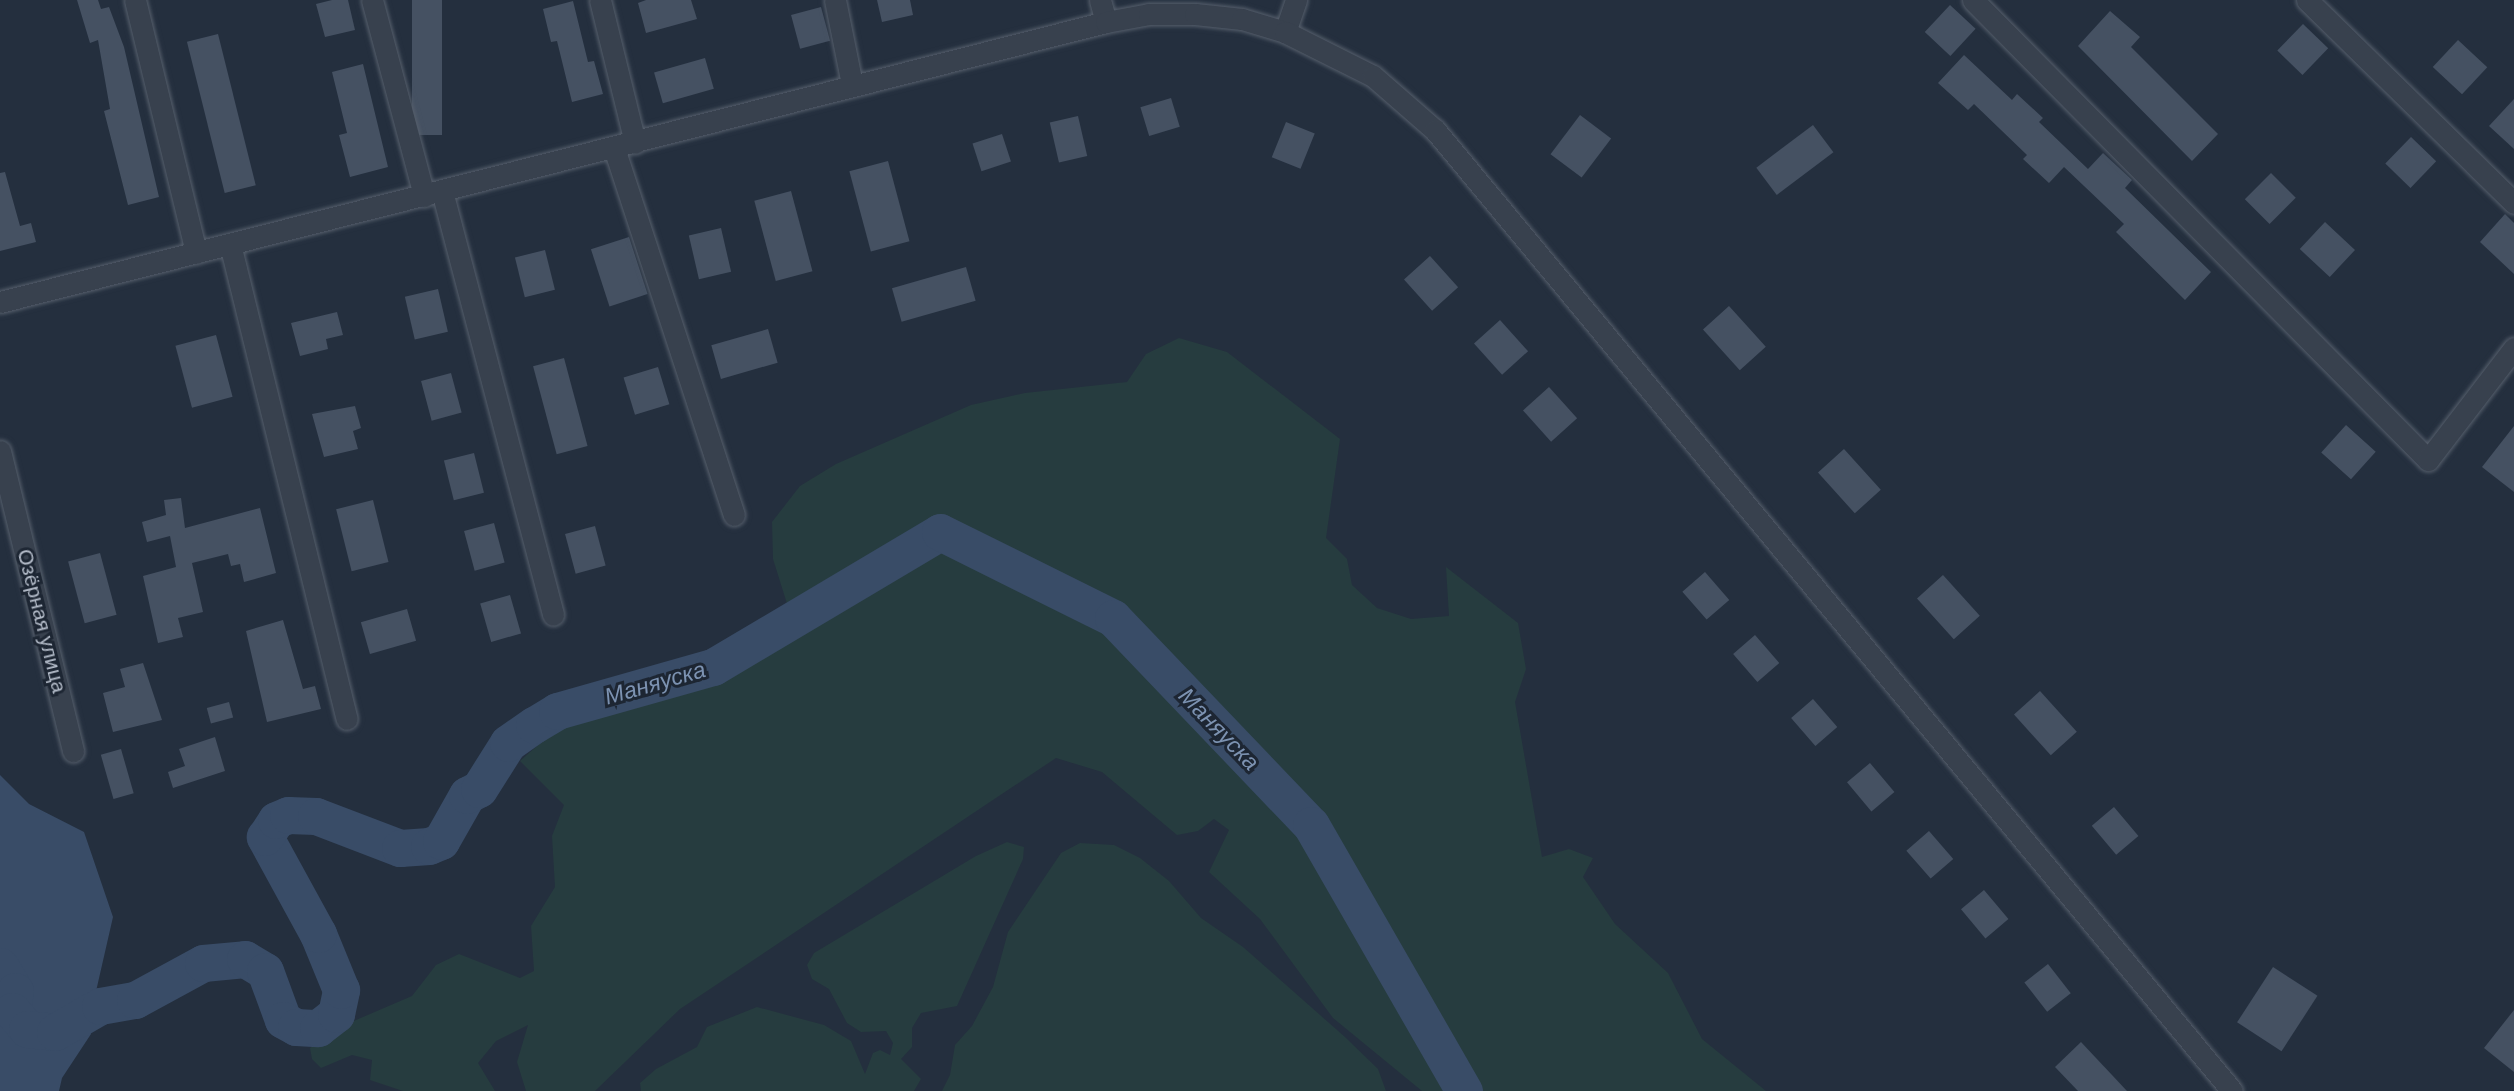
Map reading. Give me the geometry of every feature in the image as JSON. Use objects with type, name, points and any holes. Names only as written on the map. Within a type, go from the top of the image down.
[{"type":"street","points":[[135,0],[196,253]]},
{"type":"street","points":[[372,0],[433,193],[553,615]]},
{"type":"street","points":[[600,0],[625,145],[734,514]]},
{"type":"street","points":[[835,0],[852,83]]},
{"type":"street","points":[[1100,0],[1106,22]]},
{"type":"street","points":[[1285,32],[1296,0]]},
{"type":"street","points":[[1973,0],[2428,460],[2514,348]]},
{"type":"street","points":[[2307,0],[2514,203]]},
{"type":"street","points":[[0,302],[625,145],[852,83],[1106,22],[1149,14],[1195,14],[1242,19],[1285,32],[1373,76],[1435,130],[2232,1091]]},
{"type":"street","points":[[230,244],[346,719]]},
{"type":"street","name":"Озёрная улица","points":[[0,451],[73,751]]},
{"type":"green space","points":[[1179,338],[1227,352],[1340,439],[1326,538],[1347,559],[1352,585],[1377,608],[1411,619],[1449,616],[1446,567],[1518,623],[1526,669],[1515,702],[1542,857],[1569,849],[1593,858],[1583,877],[1615,924],[1668,973],[1702,1039],[1766,1091],[1422,1091],[1333,1018],[1260,919],[1209,872],[1229,830],[1214,819],[1198,831],[1177,835],[1102,772],[1056,758],[680,1009],[595,1091],[526,1091],[517,1062],[528,1025],[496,1041],[478,1063],[495,1091],[403,1091],[370,1080],[372,1060],[352,1055],[321,1068],[312,1059],[310,1048],[342,1026],[412,996],[436,965],[459,954],[520,978],[534,971],[531,926],[555,887],[552,836],[564,805],[520,761],[563,723],[711,675],[794,626],[773,559],[772,522],[800,486],[836,464],[971,405],[1025,393],[1127,382],[1146,354]]},
{"type":"green space","points":[[1007,842],[1024,847],[1023,859],[957,1006],[921,1013],[912,1028],[912,1047],[901,1059],[921,1079],[914,1091],[641,1091],[640,1083],[656,1069],[697,1047],[707,1027],[757,1007],[824,1025],[851,1041],[865,1074],[873,1053],[880,1050],[890,1055],[893,1043],[886,1031],[861,1032],[847,1023],[829,989],[812,979],[807,965],[814,953],[976,856]]},
{"type":"green space","points":[[1080,843],[1114,845],[1140,858],[1169,881],[1201,918],[1243,947],[1345,1037],[1378,1069],[1386,1091],[942,1091],[950,1075],[955,1045],[972,1026],[993,987],[1008,932],[1061,853]]},
{"type":"water","points":[[0,775],[29,804],[84,832],[113,917],[89,1022],[91,1034],[62,1078],[59,1091],[0,1091]]},
{"type":"building","points":[[77,0],[98,0],[101,9],[109,7],[124,47],[159,197],[128,205],[104,111],[110,109],[98,40],[90,43]]},
{"type":"building","points":[[348,0],[355,30],[325,37],[316,4]]},
{"type":"building","points":[[412,0],[442,0],[442,135],[412,135]]},
{"type":"building","points":[[646,0],[691,0],[697,19],[646,33],[638,3]]},
{"type":"building","points":[[877,0],[910,0],[913,15],[882,22]]},
{"type":"building","points":[[573,1],[588,62],[594,61],[603,94],[572,102],[557,41],[551,42],[543,9]]},
{"type":"building","points":[[1950,5],[1976,29],[1950,56],[1925,32]]},
{"type":"building","points":[[821,7],[830,41],[800,49],[791,15]]},
{"type":"building","points":[[2110,11],[2140,37],[2131,47],[2218,134],[2192,161],[2078,46]]},
{"type":"building","points":[[2303,24],[2328,48],[2302,75],[2277,51]]},
{"type":"building","points":[[218,34],[256,185],[225,193],[187,42]]},
{"type":"building","points":[[2458,40],[2487,67],[2462,94],[2433,67]]},
{"type":"building","points":[[1964,55],[2012,100],[2017,94],[2043,118],[2039,122],[2088,169],[2103,153],[2132,180],[2125,188],[2211,272],[2185,300],[2116,232],[2124,224],[2064,167],[2049,183],[2023,159],[2027,155],[1974,104],[1968,110],[1938,83]]},
{"type":"building","points":[[705,58],[714,89],[663,103],[654,73]]},
{"type":"building","points":[[363,64],[388,167],[350,177],[339,135],[347,133],[332,72]]},
{"type":"building","points":[[1171,98],[1180,127],[1149,136],[1140,107]]},
{"type":"building","points":[[2514,99],[2514,149],[2489,126]]},
{"type":"building","points":[[1580,115],[1611,138],[1582,178],[1551,154]]},
{"type":"building","points":[[1078,116],[1087,156],[1059,162],[1050,123]]},
{"type":"building","points":[[1286,122],[1315,134],[1301,169],[1272,157]]},
{"type":"building","points":[[1813,125],[1833,152],[1777,195],[1756,168]]},
{"type":"building","points":[[1002,134],[1011,162],[981,171],[973,144]]},
{"type":"building","points":[[2411,137],[2436,161],[2410,188],[2385,164]]},
{"type":"building","points":[[888,161],[909,241],[871,252],[849,171]]},
{"type":"building","points":[[5,172],[20,226],[31,223],[36,242],[0,251],[0,173]]},
{"type":"building","points":[[2271,173],[2296,198],[2270,224],[2245,199]]},
{"type":"building","points":[[791,191],[812,271],[776,281],[754,201]]},
{"type":"building","points":[[2505,214],[2514,223],[2514,274],[2480,242]]},
{"type":"building","points":[[2325,222],[2355,250],[2330,277],[2300,249]]},
{"type":"building","points":[[721,228],[731,272],[699,279],[689,235]]},
{"type":"building","points":[[629,237],[648,294],[609,306],[591,249]]},
{"type":"building","points":[[545,250],[555,290],[525,297],[515,257]]},
{"type":"building","points":[[1430,256],[1458,287],[1432,311],[1404,279]]},
{"type":"building","points":[[966,267],[976,301],[902,322],[892,288]]},
{"type":"building","points":[[438,289],[448,332],[415,340],[405,297]]},
{"type":"building","points":[[1729,306],[1766,347],[1740,370],[1703,329]]},
{"type":"building","points":[[337,312],[343,335],[326,339],[328,349],[300,356],[291,323]]},
{"type":"building","points":[[1500,320],[1528,351],[1502,375],[1474,343]]},
{"type":"building","points":[[768,329],[778,363],[721,379],[711,345]]},
{"type":"building","points":[[216,335],[233,397],[192,408],[175,346]]},
{"type":"building","points":[[564,358],[588,446],[557,454],[533,366]]},
{"type":"building","points":[[658,367],[669,404],[635,415],[624,378]]},
{"type":"building","points":[[451,373],[462,413],[432,421],[421,381]]},
{"type":"building","points":[[1549,387],[1577,418],[1551,442],[1523,410]]},
{"type":"building","points":[[355,406],[361,428],[353,431],[358,449],[324,457],[312,414]]},
{"type":"building","points":[[2346,425],[2376,452],[2351,479],[2321,452]]},
{"type":"building","points":[[2514,426],[2514,492],[2482,467]]},
{"type":"building","points":[[1844,449],[1881,490],[1855,513],[1818,472]]},
{"type":"building","points":[[474,453],[484,493],[454,500],[444,460]]},
{"type":"building","points":[[181,498],[185,528],[260,508],[276,573],[244,582],[240,564],[231,566],[228,554],[192,563],[203,612],[178,618],[183,637],[158,643],[143,576],[176,567],[170,536],[147,542],[142,522],[166,515],[164,500]]},
{"type":"building","points":[[373,500],[388,562],[352,571],[336,509]]},
{"type":"building","points":[[494,523],[505,563],[475,571],[464,531]]},
{"type":"building","points":[[595,526],[606,566],[576,574],[565,534]]},
{"type":"building","points":[[100,553],[117,615],[85,623],[68,562]]},
{"type":"building","points":[[1705,572],[1729,600],[1707,620],[1682,592]]},
{"type":"building","points":[[1943,575],[1980,616],[1954,639],[1917,598]]},
{"type":"building","points":[[510,595],[521,633],[491,642],[480,604]]},
{"type":"building","points":[[407,609],[416,641],[370,654],[361,622]]},
{"type":"building","points":[[283,620],[303,689],[315,686],[321,709],[267,722],[246,631]]},
{"type":"building","points":[[1755,635],[1779,663],[1757,682],[1733,654]]},
{"type":"building","points":[[143,663],[162,720],[113,732],[103,693],[125,687],[120,669]]},
{"type":"building","points":[[2040,691],[2077,732],[2051,755],[2014,714]]},
{"type":"building","points":[[1813,699],[1837,727],[1815,746],[1791,718]]},
{"type":"building","points":[[229,702],[233,717],[211,723],[207,708]]},
{"type":"building","points":[[215,737],[225,771],[173,788],[168,772],[185,766],[179,749]]},
{"type":"building","points":[[121,749],[134,793],[113,799],[101,755]]},
{"type":"building","points":[[1870,763],[1894,792],[1871,811],[1847,782]]},
{"type":"building","points":[[2114,807],[2138,836],[2116,855],[2092,826]]},
{"type":"building","points":[[1929,831],[1953,859],[1931,879],[1906,851]]},
{"type":"building","points":[[1984,890],[2008,919],[1985,938],[1961,909]]},
{"type":"building","points":[[2048,964],[2071,993],[2047,1012],[2024,982]]},
{"type":"building","points":[[2273,967],[2317,996],[2282,1051],[2237,1022]]},
{"type":"building","points":[[2514,1010],[2514,1072],[2484,1048]]},
{"type":"building","points":[[2081,1042],[2127,1091],[2078,1091],[2055,1067]]},
{"type":"waterway","name":"Маняуска","points":[[0,966],[15,991],[12,1011],[27,1029],[55,1032],[100,1006],[135,1000],[203,963],[245,959],[265,971],[283,1020],[296,1027],[318,1028],[336,1014],[341,990],[318,934],[265,837],[276,820],[288,815],[316,816],[400,848],[429,846],[441,841],[467,795],[479,789],[508,743],[534,725],[557,711],[713,667],[940,532],[1113,618],[1311,825],[1464,1091]]}]
